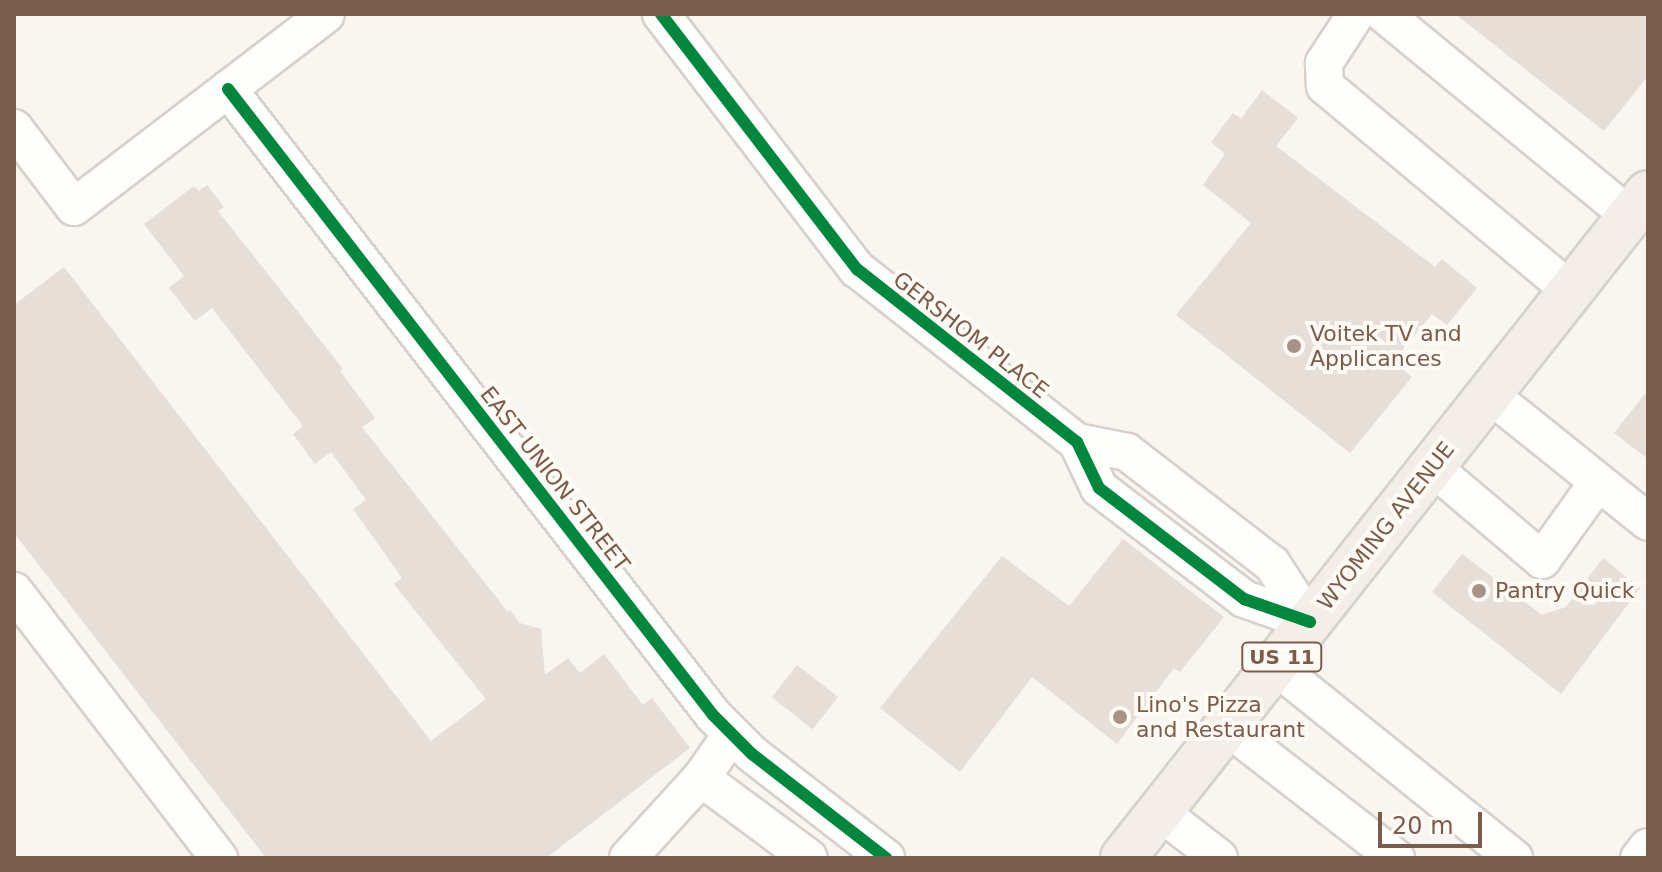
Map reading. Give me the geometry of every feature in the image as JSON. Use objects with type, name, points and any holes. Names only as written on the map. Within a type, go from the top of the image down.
[{"type":"main road","name":"WYOMING AVENUE","points":[[1123,858],[1639,204]]},
{"type":"street","points":[[14,128],[74,207],[326,14]]},
{"type":"street","name":"GERSHOM PLACE","points":[[661,14],[857,269],[1077,442],[1099,488],[1244,599],[1310,622]]},
{"type":"street","points":[[1356,14],[1324,63],[1325,86],[1571,291]]},
{"type":"street","points":[[1384,14],[1639,204]]},
{"type":"street","name":"EAST UNION STREET","points":[[228,89],[731,735],[886,858]]},
{"type":"street","points":[[1489,394],[1648,522]]},
{"type":"street","points":[[1432,467],[1542,560],[1598,482]]},
{"type":"street","points":[[14,591],[219,858]]},
{"type":"street","points":[[1275,666],[1514,858]]},
{"type":"street","points":[[1227,727],[1396,858]]},
{"type":"street","points":[[628,858],[701,778],[731,735]]},
{"type":"street","points":[[701,778],[809,858]]},
{"type":"street","points":[[1160,812],[1219,858]]},
{"type":"street","points":[[817,858],[843,825]]},
{"type":"street","points":[[1639,858],[1648,847]]},
{"type":"building","points":[[1455,14],[1648,14],[1648,76],[1604,131]]},
{"type":"building","points":[[1262,90],[1298,118],[1276,146],[1435,267],[1442,259],[1477,288],[1447,325],[1432,314],[1393,362],[1412,377],[1350,453],[1176,315],[1251,223],[1203,185],[1225,154],[1211,142],[1233,113],[1241,119]]},
{"type":"building","points":[[207,185],[224,207],[218,211],[343,369],[340,371],[375,418],[362,427],[508,612],[510,610],[520,623],[541,629],[545,675],[568,658],[580,673],[604,654],[643,705],[652,698],[690,748],[546,858],[266,858],[14,533],[14,305],[64,267],[431,741],[486,699],[394,584],[402,578],[353,509],[366,500],[331,452],[315,464],[293,434],[303,426],[212,308],[195,321],[169,288],[184,276],[144,224],[194,186],[199,191]]},
{"type":"building","points":[[1648,390],[1648,459],[1614,433]]},
{"type":"building","points":[[1123,539],[1224,617],[1180,672],[1174,668],[1117,744],[1032,677],[960,772],[880,708],[1002,556],[1069,606]]},
{"type":"building","points":[[1462,554],[1542,615],[1566,607],[1603,558],[1640,588],[1561,694],[1432,592]]},
{"type":"building","points":[[797,665],[838,697],[813,729],[772,697]]},
{"type":"cycle path","points":[[661,14],[857,269],[1077,442],[1099,488],[1244,599],[1310,622]]},
{"type":"cycle path","points":[[228,89],[713,715],[752,754],[886,858]]},
{"type":"place","name":"Voitek TV and Applicances","points":[[1294,346]]},
{"type":"place","name":"Pantry Quick","points":[[1479,591]]},
{"type":"place","name":"Lino's Pizza and Restaurant","points":[[1120,717]]}]
